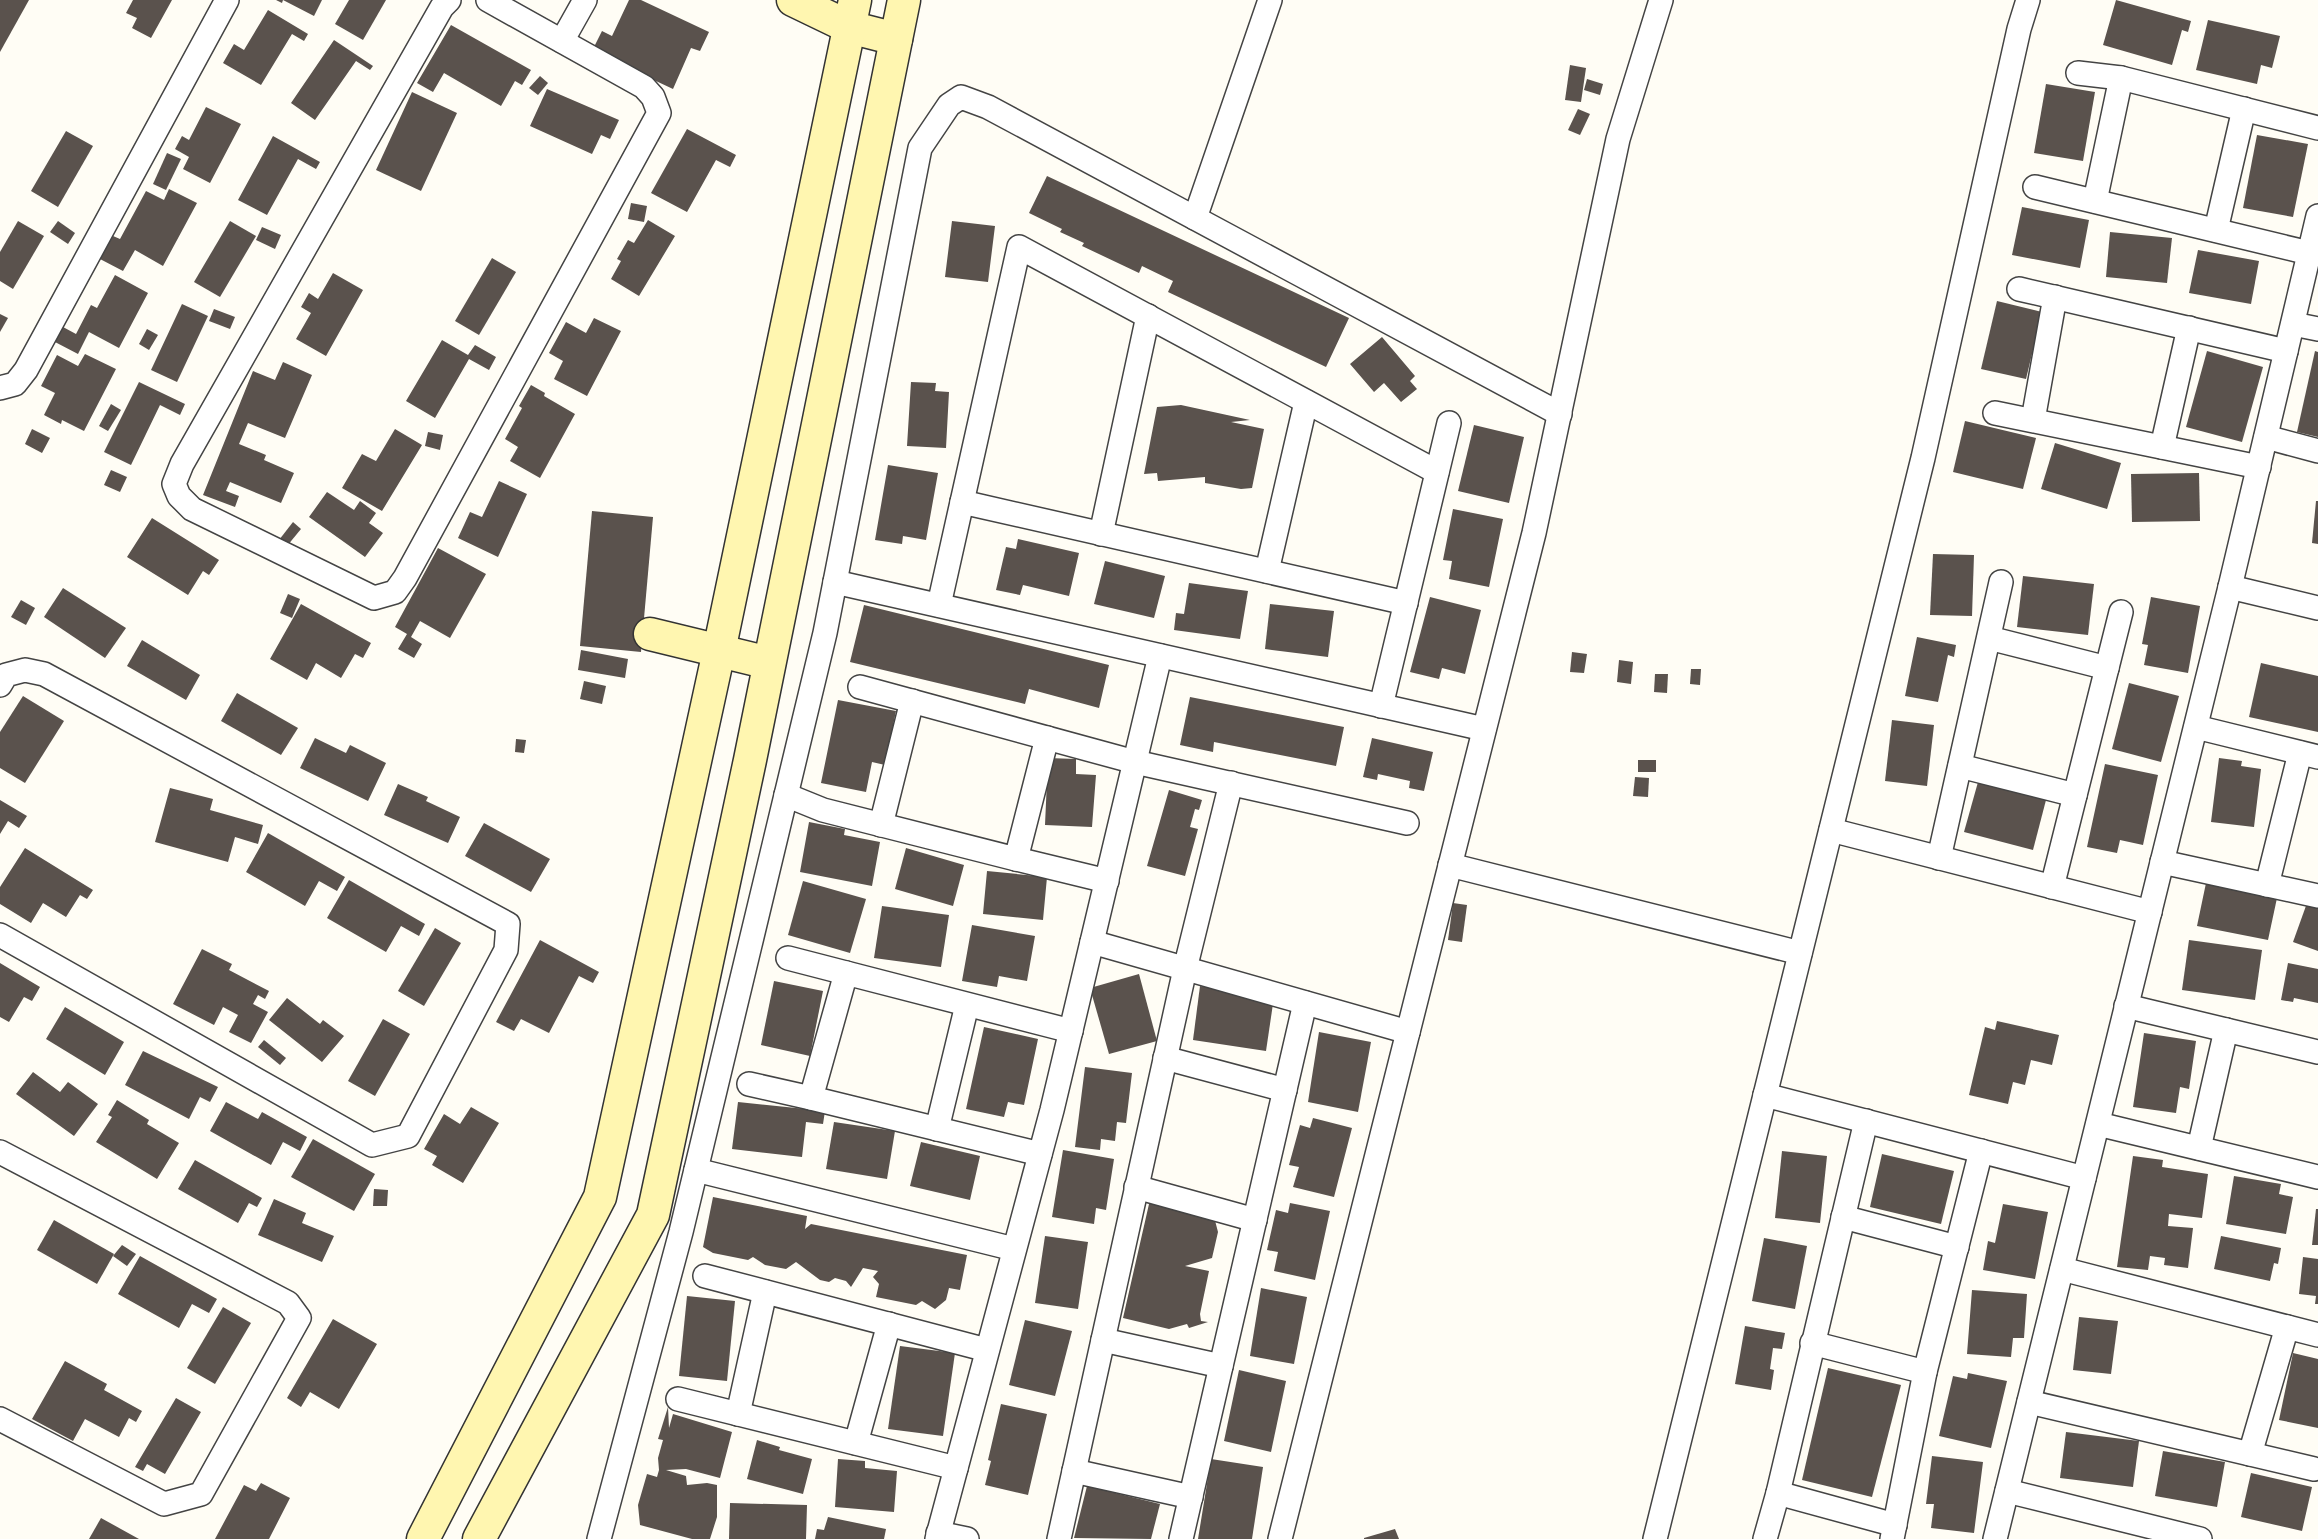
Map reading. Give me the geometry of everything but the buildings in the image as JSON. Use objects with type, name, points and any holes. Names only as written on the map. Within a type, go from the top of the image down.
[{"type":"street","points":[[0,388],[15,384],[26,370],[227,0]]},
{"type":"street","points":[[449,0],[442,7],[216,404],[182,464],[174,484],[179,496],[192,509],[374,598],[395,592],[405,578],[659,113],[653,97],[644,87],[488,0]]},
{"type":"street","points":[[562,41],[585,0]]},
{"type":"street","points":[[793,0],[852,14],[896,39]]},
{"type":"street","points":[[479,1539],[653,1215],[904,0]]},
{"type":"street","points":[[1195,219],[1270,0]]},
{"type":"street","points":[[1280,1539],[1534,533],[1618,139],[1661,0]]},
{"type":"street","points":[[1655,1539],[1923,458],[2028,0]]},
{"type":"street","points":[[423,1539],[600,1197],[719,651],[852,14]]},
{"type":"street","points":[[2078,73],[2121,78],[2318,128]]},
{"type":"street","points":[[2095,201],[2121,78]]},
{"type":"street","points":[[600,1539],[696,1170],[835,582],[920,148],[949,105],[961,97],[988,107],[1560,414]]},
{"type":"street","points":[[2216,230],[2244,109]]},
{"type":"street","points":[[2035,187],[2309,253]]},
{"type":"street","points":[[1995,1539],[2230,587],[2318,216]]},
{"type":"street","points":[[939,606],[1019,247],[1437,472]]},
{"type":"street","points":[[2019,289],[2286,351]]},
{"type":"street","points":[[2034,420],[2055,297]]},
{"type":"street","points":[[1101,534],[1147,316]]},
{"type":"street","points":[[2293,324],[2318,329]]},
{"type":"street","points":[[2162,447],[2189,328]]},
{"type":"street","points":[[1267,571],[1306,402]]},
{"type":"street","points":[[1995,413],[2259,467]]},
{"type":"street","points":[[1381,706],[1448,423]]},
{"type":"street","points":[[2266,437],[2318,452]]},
{"type":"street","points":[[962,502],[1406,603]]},
{"type":"street","points":[[835,582],[1484,729]]},
{"type":"street","points":[[1938,858],[2001,582]]},
{"type":"street","points":[[2230,587],[2318,608]]},
{"type":"street","points":[[2052,887],[2121,612]]},
{"type":"street","points":[[650,634],[769,663]]},
{"type":"street","points":[[1989,638],[2107,668]]},
{"type":"street","points":[[967,1539],[938,1536],[1040,1154],[1160,656]]},
{"type":"street","points":[[0,685],[6,675],[25,670],[44,674],[508,924],[506,950],[408,1136],[372,1145],[0,935]]},
{"type":"street","points":[[860,687],[1135,762],[1407,822]]},
{"type":"street","points":[[881,825],[912,701]]},
{"type":"street","points":[[2196,726],[2309,755],[2267,885]]},
{"type":"street","points":[[1016,859],[1047,738]]},
{"type":"street","points":[[1959,766],[2076,794]]},
{"type":"street","points":[[1059,1539],[1185,969],[1231,783]]},
{"type":"street","points":[[786,794],[823,810],[1073,873],[1109,871]]},
{"type":"street","points":[[1831,830],[2150,912]]},
{"type":"street","points":[[2162,862],[2318,896]]},
{"type":"street","points":[[1450,866],[1800,953]]},
{"type":"street","points":[[1092,942],[1408,1032]]},
{"type":"street","points":[[788,958],[1071,1031]]},
{"type":"street","points":[[811,1098],[846,973]]},
{"type":"street","points":[[1181,1539],[1305,1003]]},
{"type":"street","points":[[937,1129],[967,1004]]},
{"type":"street","points":[[2126,1006],[2318,1052]]},
{"type":"street","points":[[2199,1149],[2226,1030]]},
{"type":"street","points":[[1165,1058],[1285,1090]]},
{"type":"street","points":[[749,1084],[1040,1154]]},
{"type":"street","points":[[1765,1095],[2084,1178]]},
{"type":"street","points":[[1765,1539],[1866,1121]]},
{"type":"street","points":[[2098,1124],[2318,1177]]},
{"type":"street","points":[[1778,1493],[1893,1532],[1926,1372],[1981,1151]]},
{"type":"street","points":[[0,1152],[288,1303],[299,1318],[201,1494],[164,1503],[0,1419]]},
{"type":"street","points":[[696,1170],[1014,1249]]},
{"type":"street","points":[[1136,1187],[1255,1220]]},
{"type":"street","points":[[1843,1217],[1957,1247]]},
{"type":"street","points":[[2062,1269],[2318,1335]]},
{"type":"street","points":[[705,1276],[987,1350]]},
{"type":"street","points":[[738,1414],[765,1292]]},
{"type":"street","points":[[856,1443],[889,1324]]},
{"type":"street","points":[[2249,1454],[2287,1327]]},
{"type":"street","points":[[1102,1340],[1221,1366]]},
{"type":"street","points":[[1812,1343],[1926,1372]]},
{"type":"street","points":[[678,1399],[956,1468]]},
{"type":"street","points":[[2029,1402],[2314,1469]]},
{"type":"street","points":[[1074,1471],[1191,1497]]},
{"type":"street","points":[[2007,1491],[2200,1539]]}]
